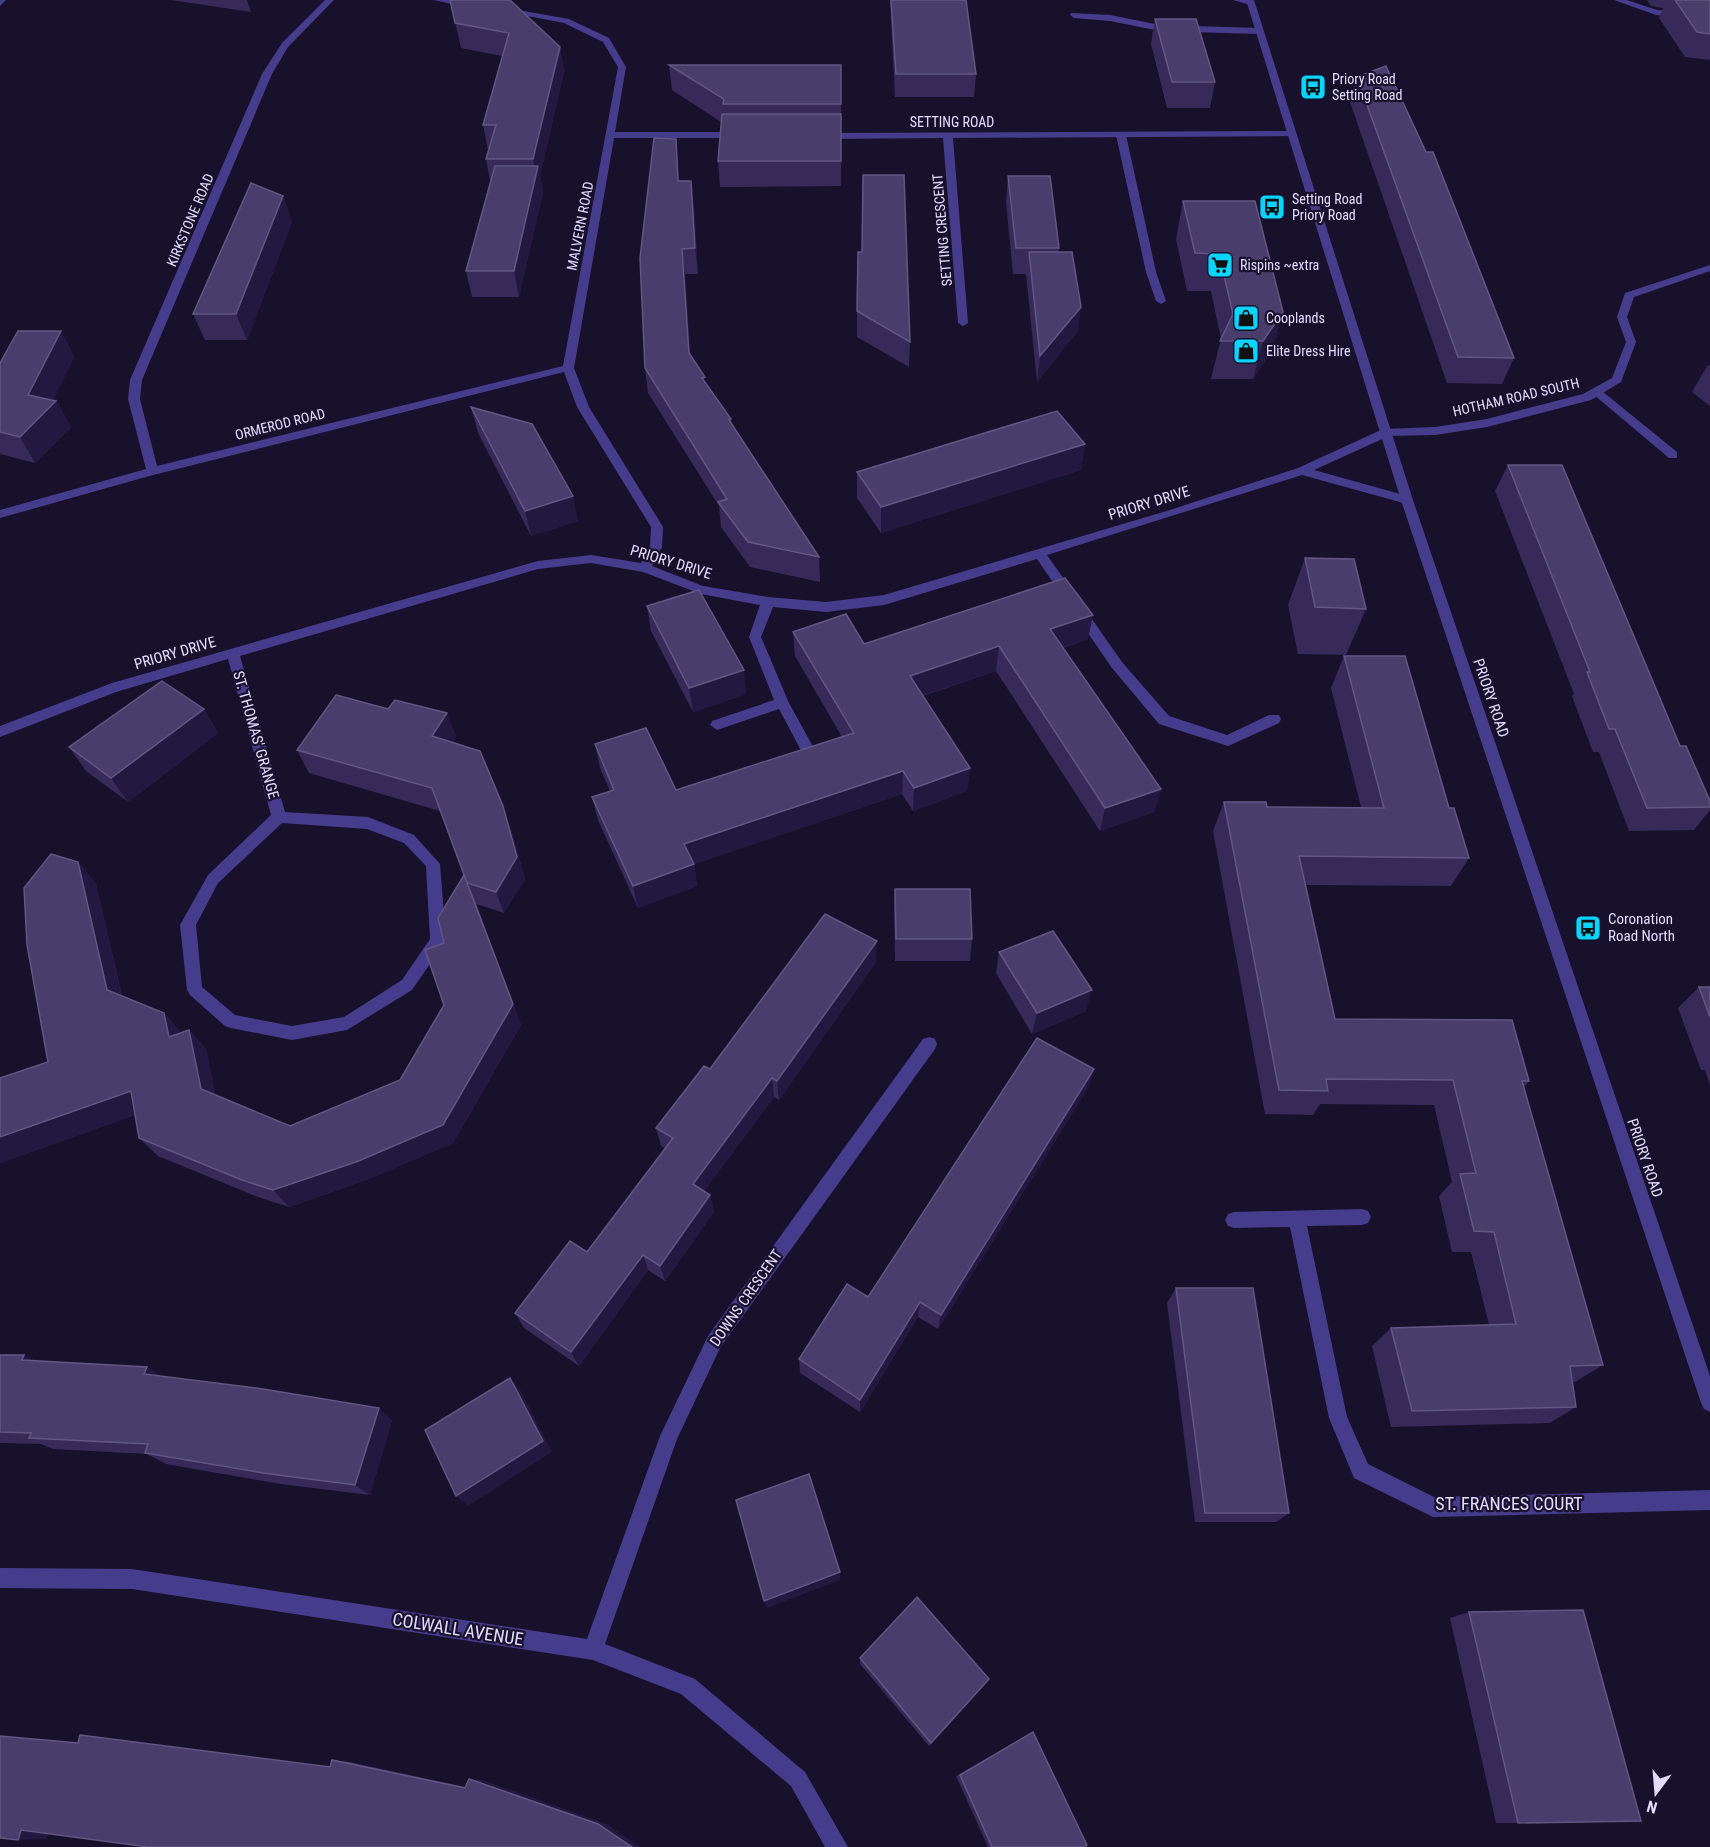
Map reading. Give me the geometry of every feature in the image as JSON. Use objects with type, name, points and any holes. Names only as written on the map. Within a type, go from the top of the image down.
[{"type":"street","name":"KIRKSTONE ROAD","points":[[152,471],[134,399],[136,380],[267,74],[285,45],[330,0]]},
{"type":"street","points":[[438,0],[485,8]]},
{"type":"street","points":[[1618,0],[1656,12],[1710,18]]},
{"type":"street","name":"PRIORY ROAD","points":[[1246,1],[1259,31],[1293,134],[1407,500],[1710,1402]]},
{"type":"street","name":"MALVERN ROAD","points":[[496,10],[566,21],[606,40],[621,67],[611,135],[568,368]]},
{"type":"street","points":[[1074,15],[1110,18],[1160,28],[1259,31]]},
{"type":"street","name":"SETTING ROAD","points":[[809,136],[1293,134]]},
{"type":"street","points":[[611,135],[751,135]]},
{"type":"street","points":[[1121,135],[1151,272],[1161,301]]},
{"type":"street","name":"SETTING CRESCENT","points":[[948,136],[963,322]]},
{"type":"street","name":"HOTHAM ROAD SOUTH","points":[[1387,432],[1435,431],[1487,423],[1587,397],[1617,380],[1631,342],[1623,317],[1629,294],[1710,268]]},
{"type":"street","name":"ORMEROD ROAD","points":[[0,514],[152,471],[568,368]]},
{"type":"street","points":[[568,368],[583,407],[657,527],[656,547],[645,568]]},
{"type":"street","points":[[1597,391],[1673,455]]},
{"type":"street","name":"PRIORY DRIVE","points":[[0,732],[112,688],[538,565],[591,560],[645,568],[701,590],[768,602],[826,607],[884,600],[1040,554],[1302,471],[1387,432]]},
{"type":"street","points":[[1302,471],[1407,500]]},
{"type":"street","points":[[1040,554],[1116,665],[1164,720],[1228,741],[1274,719]]},
{"type":"street","points":[[768,602],[755,637],[782,703],[809,752]]},
{"type":"street","name":"ST. THOMAS' GRANGE","points":[[233,653],[279,817]]},
{"type":"street","points":[[717,725],[782,703]]},
{"type":"street","name":"ST. THOMAS' GRANGE","points":[[279,817],[368,823],[409,839],[433,864],[438,940],[407,985],[347,1023],[292,1034],[231,1021],[195,990],[188,925],[213,879],[279,817]]},
{"type":"street","name":"DOWNS CRESCENT","points":[[593,1650],[669,1436],[714,1342],[928,1044]]},
{"type":"street","points":[[1234,1220],[1362,1217]]},
{"type":"street","name":"ST. FRANCES COURT","points":[[1297,1219],[1338,1418],[1361,1471],[1433,1507],[1710,1500]]},
{"type":"street","name":"COLWALL AVENUE","points":[[0,1578],[132,1579],[593,1650],[688,1686],[798,1779],[837,1847]]},
{"type":"building","points":[[450,0],[510,0],[560,47],[533,159],[486,159],[496,125],[483,125],[509,33],[455,23]]},
{"type":"building","points":[[891,0],[966,0],[976,74],[896,74]]},
{"type":"building","points":[[1675,0],[1710,0],[1710,34],[1697,32]]},
{"type":"building","points":[[1155,19],[1196,19],[1215,82],[1172,82]]},
{"type":"building","points":[[669,65],[841,65],[841,104],[723,104],[724,99]]},
{"type":"building","points":[[1386,66],[1426,152],[1433,152],[1514,358],[1458,357],[1357,77]]},
{"type":"building","points":[[722,114],[841,114],[841,161],[718,161]]},
{"type":"building","points":[[654,138],[676,139],[678,181],[691,181],[695,248],[682,249],[689,353],[705,377],[702,378],[731,419],[729,420],[819,557],[748,542],[718,502],[727,499],[645,368],[640,258]]},
{"type":"building","points":[[495,166],[538,166],[514,271],[466,271]]},
{"type":"building","points":[[863,175],[904,175],[910,342],[857,311],[858,252],[862,252]]},
{"type":"building","points":[[1008,176],[1050,176],[1059,248],[1016,248]]},
{"type":"building","points":[[251,183],[283,196],[236,314],[193,314]]},
{"type":"building","points":[[1183,201],[1255,201],[1283,312],[1263,341],[1220,341],[1233,314],[1219,254],[1195,253]]},
{"type":"building","points":[[1029,252],[1072,252],[1081,307],[1040,356]]},
{"type":"building","points":[[18,331],[61,331],[28,395],[56,401],[20,437],[0,432],[0,363]]},
{"type":"building","points":[[471,407],[532,424],[573,496],[525,511]]},
{"type":"building","points":[[1057,411],[1085,444],[881,507],[857,472]]},
{"type":"building","points":[[1508,465],[1562,465],[1680,746],[1686,746],[1710,801],[1710,807],[1647,808],[1615,729],[1609,729],[1587,672],[1590,672]]},
{"type":"building","points":[[1305,558],[1354,559],[1366,609],[1315,607]]},
{"type":"building","points":[[1065,578],[1093,615],[1050,629],[1161,789],[1105,808],[999,646],[910,676],[970,768],[914,788],[903,771],[684,844],[694,864],[633,886],[592,797],[614,790],[595,744],[646,728],[676,790],[854,733],[793,632],[846,614],[864,644]]},
{"type":"building","points":[[699,590],[744,670],[689,688],[647,606]]},
{"type":"building","points":[[1344,656],[1405,656],[1449,808],[1454,808],[1469,858],[1299,856],[1335,1019],[1512,1020],[1529,1081],[1522,1081],[1603,1365],[1570,1366],[1576,1407],[1412,1411],[1391,1328],[1516,1324],[1494,1232],[1474,1231],[1460,1174],[1476,1173],[1453,1080],[1326,1079],[1328,1091],[1279,1090],[1224,802],[1266,802],[1267,807],[1384,808]]},
{"type":"building","points":[[162,681],[204,709],[111,778],[69,747]]},
{"type":"building","points":[[336,695],[388,709],[395,700],[447,713],[432,736],[480,751],[503,806],[517,857],[496,892],[467,883],[432,788],[297,750]]},
{"type":"building","points":[[51,854],[78,862],[107,990],[164,1013],[169,1037],[189,1030],[201,1089],[290,1126],[400,1080],[444,1005],[425,950],[444,943],[438,918],[464,875],[513,1004],[443,1125],[356,1162],[273,1190],[242,1180],[139,1138],[131,1091],[0,1137],[0,1078],[48,1062],[27,945],[24,888]]},
{"type":"building","points":[[895,889],[970,889],[972,939],[896,939]]},
{"type":"building","points":[[825,914],[877,941],[777,1081],[772,1078],[693,1184],[710,1195],[660,1266],[643,1255],[571,1352],[515,1313],[570,1241],[587,1252],[673,1138],[656,1128],[704,1066],[710,1069]]},
{"type":"building","points":[[1053,931],[1092,990],[1037,1013],[999,952]]},
{"type":"building","points":[[1699,987],[1710,987],[1710,1017]]},
{"type":"building","points":[[1037,1038],[1094,1069],[941,1315],[920,1302],[860,1400],[799,1359],[847,1284],[868,1297]]},
{"type":"building","points":[[1176,1288],[1253,1288],[1289,1513],[1205,1513]]},
{"type":"building","points":[[0,1355],[24,1355],[22,1360],[147,1367],[144,1374],[263,1389],[379,1408],[355,1485],[263,1473],[145,1453],[148,1444],[29,1438],[31,1433],[0,1432]]},
{"type":"building","points":[[510,1378],[543,1441],[456,1496],[425,1430]]},
{"type":"building","points":[[809,1474],[840,1572],[764,1601],[736,1500]]},
{"type":"building","points":[[917,1597],[989,1679],[931,1743],[860,1658]]},
{"type":"building","points":[[1583,1610],[1641,1821],[1518,1823],[1469,1612]]},
{"type":"building","points":[[1033,1732],[1087,1845],[1085,1847],[992,1847],[960,1775]]},
{"type":"building","points":[[80,1735],[330,1767],[332,1760],[465,1788],[469,1779],[598,1824],[632,1847],[148,1847],[21,1830],[18,1840],[0,1838],[0,1736],[78,1743]]},
{"type":"place","name":"Priory Road Setting Road","points":[[1313,87]]},
{"type":"place","name":"Setting Road Priory Road","points":[[1272,207]]},
{"type":"place","name":"Rispins ~extra","points":[[1220,265]]},
{"type":"place","name":"Cooplands","points":[[1246,318]]},
{"type":"place","name":"Elite Dress Hire","points":[[1246,351]]},
{"type":"place","name":"Coronation Road North","points":[[1588,928]]}]
